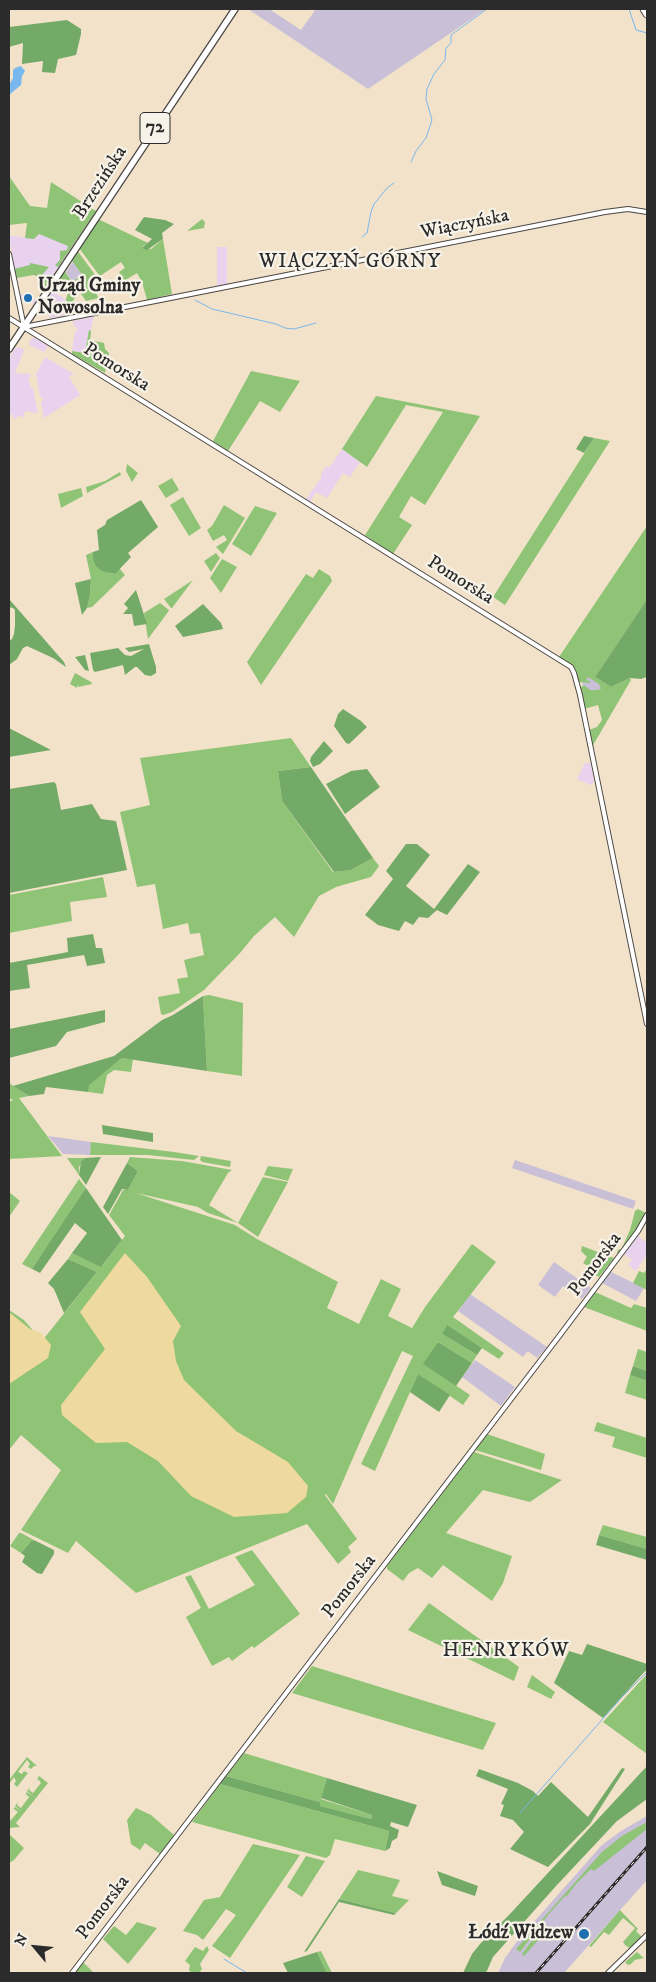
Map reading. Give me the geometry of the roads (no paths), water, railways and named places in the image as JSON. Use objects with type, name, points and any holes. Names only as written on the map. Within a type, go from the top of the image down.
[{"type":"highway","points":[[644,9],[647,14]]},
{"type":"main road","name":"Brzezińska","points":[[9,350],[235,9]]},
{"type":"street","name":"Wiączyńska","points":[[24,327],[605,212],[630,209],[647,212]]},
{"type":"street","points":[[9,254],[24,327]]},
{"type":"street","name":"Pomorska","points":[[9,318],[571,667],[580,695],[647,1024]]},
{"type":"street","name":"Pomorska","points":[[72,1973],[570,1322],[638,1231],[647,1215]]},
{"type":"street","points":[[608,1973],[647,1935]]},
{"type":"water","points":[[21,66],[25,71],[22,76],[21,85],[9,95],[9,85],[13,78],[13,70]]},
{"type":"waterway","points":[[411,162],[416,151],[426,138],[432,120],[426,99],[427,89],[434,74],[445,60],[446,48],[451,43],[451,35],[487,9]]},
{"type":"waterway","points":[[629,9],[636,30],[647,33]]},
{"type":"waterway","points":[[362,237],[367,233],[374,204],[387,188],[394,183]]},
{"type":"waterway","points":[[195,300],[212,309],[276,324],[285,328],[294,329],[316,323]]},
{"type":"waterway","points":[[520,1813],[622,1697],[647,1672]]},
{"type":"waterway","points":[[224,1959],[247,1973]]},
{"type":"railway","points":[[536,1973],[647,1847]]},
{"type":"place","name":"Urząd Gminy Nowosolna","points":[[28,298]]},
{"type":"place","name":"Łódź Widzew","points":[[584,1934]]},
{"type":"district","name":"WIĄCZYŃ GÓRNY","points":[[350,263]]},
{"type":"district","name":"HENRYKÓW","points":[[506,1652]]}]
